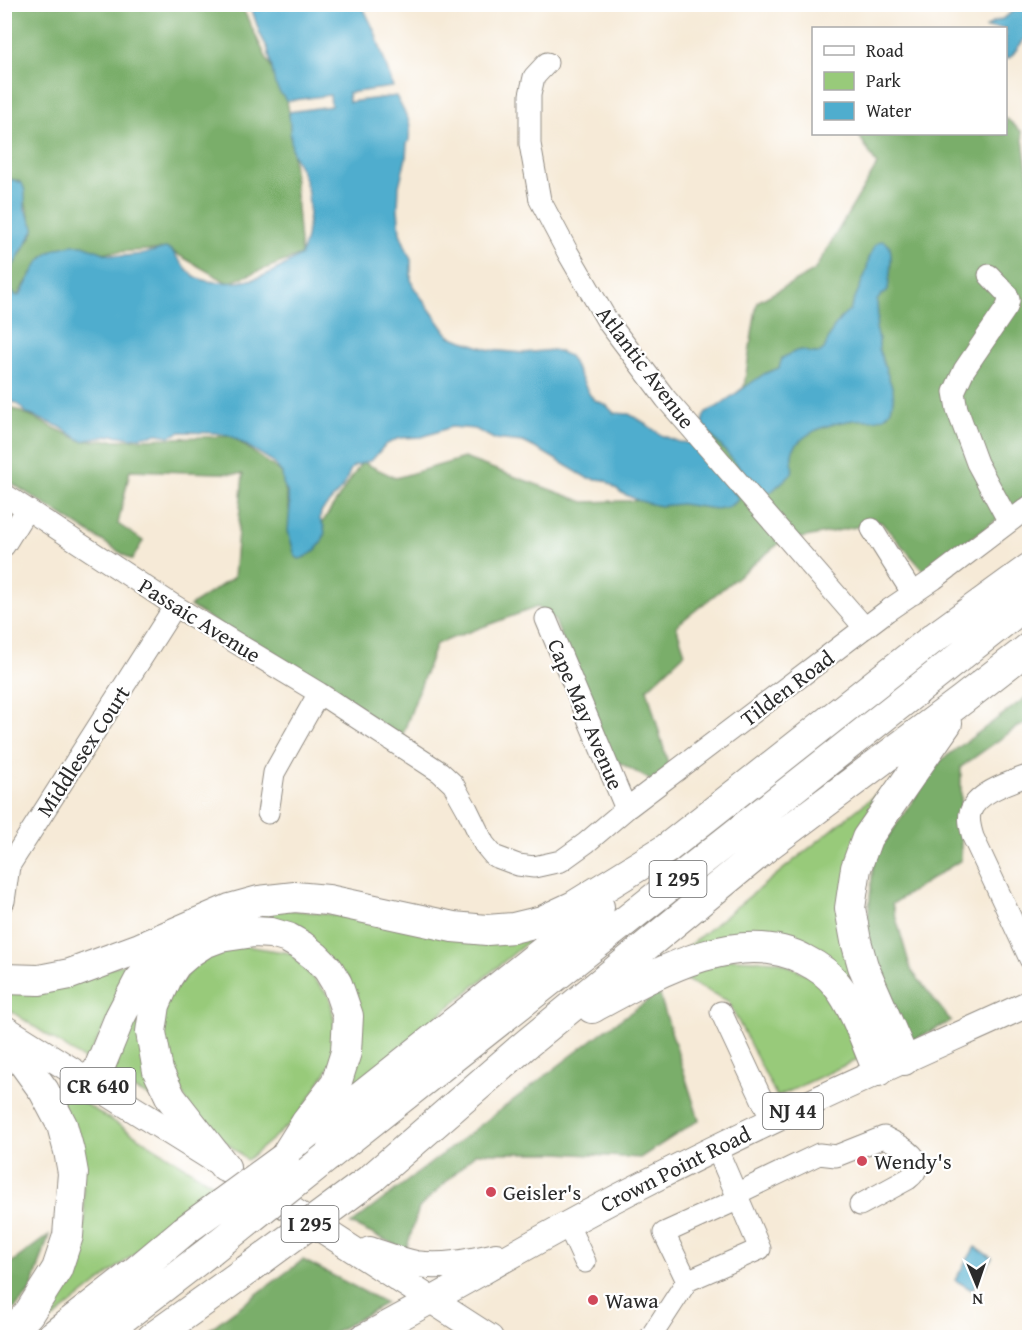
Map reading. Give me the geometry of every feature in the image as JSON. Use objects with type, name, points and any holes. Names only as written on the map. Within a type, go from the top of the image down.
[{"type":"highway","points":[[50,1338],[184,1231],[284,1158],[590,915],[655,858],[931,640],[1029,568]]},
{"type":"highway","name":"I 295","points":[[97,1338],[1029,601]]},
{"type":"highway","name":"I 295","points":[[152,1338],[372,1178],[524,1046],[770,844],[1029,647]]},
{"type":"highway","points":[[891,1066],[862,966],[850,908],[856,867],[867,838],[962,700]]},
{"type":"highway","points":[[4,979],[39,980],[70,975],[230,909],[259,901],[295,897],[328,900],[453,927],[487,930],[513,928],[542,921],[574,906],[655,858]]},
{"type":"highway","points":[[93,1083],[120,1017],[139,981],[188,927]]},
{"type":"highway","points":[[225,1167],[171,1098],[158,1071],[151,1032],[155,1005],[176,964],[204,943],[220,937],[243,933],[271,933],[288,938],[316,957],[328,969],[337,984],[348,1016],[346,1052],[336,1084],[306,1123],[284,1158]]},
{"type":"highway","points":[[524,1046],[625,990],[672,968],[716,952],[748,947],[773,949],[796,955],[818,967],[837,985],[891,1066]]},
{"type":"highway","points":[[4,1043],[23,1062],[44,1091],[62,1125],[73,1173],[68,1236],[57,1269],[29,1313],[6,1338]]},
{"type":"main road","name":"Crown Point Road","points":[[362,1338],[525,1248],[716,1147],[1029,1003]]},
{"type":"main road","name":"CR 640","points":[[4,1028],[340,1240],[490,1338]]},
{"type":"main road","points":[[340,1240],[390,1257],[414,1263],[438,1265],[466,1263],[525,1248]]},
{"type":"street","name":"Atlantic Avenue","points":[[547,63],[534,77],[530,95],[530,144],[540,200],[568,253],[608,322],[666,399],[865,628]]},
{"type":"street","points":[[989,275],[1010,300],[964,370],[954,392],[957,409],[977,464],[1009,522]]},
{"type":"street","name":"Passaic Avenue","points":[[4,494],[175,606],[319,693],[440,772],[453,784],[484,844],[494,856],[518,865],[543,866]]},
{"type":"street","name":"Tilden Road","points":[[543,866],[561,861],[586,843],[626,809],[1029,506]]},
{"type":"street","points":[[4,546],[27,509]]},
{"type":"street","points":[[872,529],[913,594]]},
{"type":"street","name":"Middlesex Court","points":[[4,901],[9,866],[175,606]]},
{"type":"street","name":"Cape May Avenue","points":[[546,618],[626,809]]},
{"type":"street","points":[[268,813],[274,773],[319,693]]},
{"type":"street","points":[[1029,775],[987,793],[976,802],[970,813],[970,826],[974,837],[1029,959]]},
{"type":"street","points":[[721,1012],[772,1121]]},
{"type":"street","points":[[877,1128],[893,1129],[906,1136],[920,1147],[927,1162],[924,1179],[900,1190]]},
{"type":"street","points":[[687,1281],[664,1233],[819,1154],[836,1156],[884,1137],[913,1154],[917,1165],[915,1174],[860,1205]]},
{"type":"street","points":[[650,1338],[687,1281],[760,1249],[716,1147]]},
{"type":"street","points":[[568,1225],[583,1266]]},
{"type":"green space","points":[[5,5],[241,5],[287,101],[301,255],[228,283],[168,249],[44,256],[17,296],[5,287],[4,280],[34,232],[19,181],[5,178]]},
{"type":"green space","points":[[1007,119],[1022,132],[1030,191],[1029,494],[925,572],[881,522],[781,542],[676,626],[685,653],[647,689],[669,767],[652,781],[608,756],[555,621],[537,607],[436,644],[400,742],[190,606],[234,577],[243,474],[130,470],[118,524],[143,541],[132,560],[5,479],[4,404],[82,441],[231,436],[282,473],[299,558],[362,462],[396,478],[464,458],[584,502],[738,498],[703,420],[744,387],[757,302],[814,271],[877,165],[859,135],[1007,135]]},
{"type":"green space","points":[[1029,695],[1029,722],[1016,728],[961,767],[961,860],[892,904],[911,970],[951,1021],[912,1041],[899,1021],[866,937],[874,858],[939,762]]},
{"type":"green space","points":[[880,791],[850,862],[837,924],[854,989],[791,940],[751,932],[677,955]]},
{"type":"green space","points":[[278,908],[531,939],[336,1101],[349,978],[245,923]]},
{"type":"green space","points":[[239,945],[290,953],[330,997],[339,1051],[298,1117],[247,1160],[194,1115],[165,1062],[159,1006],[204,956]]},
{"type":"green space","points":[[732,959],[778,961],[813,977],[840,1009],[858,1059],[777,1097],[728,1001],[676,975]]},
{"type":"green space","points":[[141,961],[86,1061],[5,1007],[4,989]]},
{"type":"green space","points":[[659,993],[699,1120],[640,1158],[558,1153],[476,1153],[419,1208],[406,1250],[351,1224],[605,1030]]},
{"type":"green space","points":[[141,1002],[158,1100],[111,1079]]},
{"type":"green space","points":[[57,1086],[218,1187],[29,1338],[68,1276],[85,1220],[82,1174]]},
{"type":"green space","points":[[49,1235],[31,1291],[5,1319],[4,1268]]},
{"type":"green space","points":[[303,1260],[386,1303],[326,1337],[199,1337]]},
{"type":"water","points":[[1029,4],[1029,33],[1011,57],[1007,59],[1007,27],[987,27],[1015,10]]},
{"type":"water","points":[[247,5],[362,5],[375,32],[393,87],[348,93],[349,102],[396,96],[408,119],[409,140],[399,186],[400,233],[411,260],[413,286],[446,332],[450,336],[490,350],[523,353],[553,350],[569,356],[595,400],[606,405],[614,413],[629,414],[661,435],[679,442],[691,443],[739,498],[736,502],[728,507],[716,509],[681,504],[660,506],[647,503],[622,493],[605,480],[587,478],[523,442],[494,439],[475,429],[451,427],[422,437],[399,438],[385,445],[372,460],[354,466],[343,487],[321,512],[320,520],[324,532],[320,544],[311,554],[299,559],[295,556],[288,531],[290,506],[282,473],[272,461],[231,436],[216,433],[180,432],[170,436],[158,434],[132,438],[114,435],[82,441],[60,427],[28,414],[16,403],[5,399],[4,320],[8,309],[5,307],[5,287],[17,296],[20,295],[38,263],[48,253],[72,245],[83,245],[107,254],[123,256],[144,254],[165,248],[171,250],[196,277],[210,281],[231,282],[263,276],[301,255],[308,228],[309,208],[304,176],[292,150],[289,112],[331,106],[330,95],[287,101],[275,84],[268,49],[253,13]]},
{"type":"water","points":[[5,180],[22,183],[25,191],[25,209],[34,230],[5,280]]},
{"type":"water","points":[[881,241],[889,246],[891,260],[888,290],[877,301],[876,328],[879,350],[893,390],[890,410],[882,418],[846,421],[804,437],[793,450],[792,473],[771,492],[761,493],[702,424],[704,415],[764,374],[779,368],[782,358],[796,351],[819,353],[824,349],[833,329],[850,310],[866,272],[869,258],[875,245]]},
{"type":"water","points":[[975,1247],[992,1258],[972,1290],[955,1280]]},
{"type":"place","name":"Wendy's","points":[[862,1161]]},
{"type":"place","name":"Geisler's","points":[[491,1192]]},
{"type":"place","name":"Wawa","points":[[593,1300]]}]
